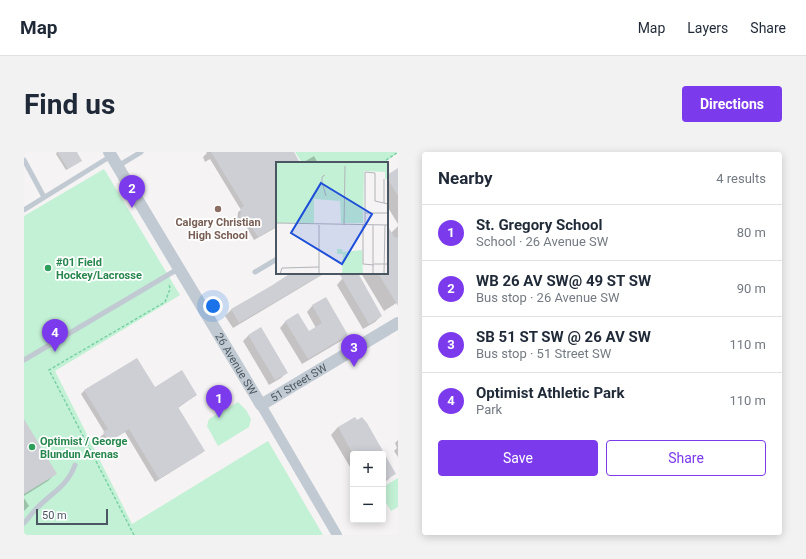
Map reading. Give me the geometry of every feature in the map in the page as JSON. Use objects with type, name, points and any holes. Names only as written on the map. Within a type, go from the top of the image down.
[{"type":"street","name":"26 Avenue SW","points":[[110,154],[261,405],[337,535]]},
{"type":"street","name":"51 Street SW","points":[[261,405],[398,323]]},
{"type":"lane","points":[[118,167],[141,152]]},
{"type":"lane","points":[[24,210],[110,154]]},
{"type":"lane","points":[[24,160],[44,197]]},
{"type":"lane","points":[[255,272],[276,260]]},
{"type":"lane","points":[[24,360],[179,268]]},
{"type":"lane","points":[[24,523],[36,508],[55,493],[71,475],[75,465]]},
{"type":"path","points":[[383,162],[398,152]]},
{"type":"path","points":[[134,535],[49,370],[165,302],[170,289],[168,275]]},
{"type":"green space","points":[[295,152],[398,152],[384,162],[301,162]]},
{"type":"green space","points":[[104,169],[180,295],[55,371],[132,524],[268,441],[323,535],[24,535],[24,216]]},
{"type":"green space","points":[[238,402],[246,410],[251,419],[249,427],[218,446],[207,426],[209,419]]},
{"type":"green space","points":[[398,478],[398,507],[391,511],[386,503],[386,485]]},
{"type":"building","points":[[57,152],[77,152],[82,161],[68,169]]},
{"type":"building","points":[[211,152],[294,152],[299,162],[276,162],[276,227],[258,237],[249,223],[240,219],[241,208],[244,206]]},
{"type":"building","points":[[398,168],[398,196],[388,180],[388,174]]},
{"type":"building","points":[[388,227],[395,238],[398,237],[398,306],[379,274],[388,274]]},
{"type":"building","points":[[289,274],[322,274],[239,323],[231,309]]},
{"type":"building","points":[[340,274],[359,274],[382,316],[369,324]]},
{"type":"building","points":[[326,297],[348,335],[308,359],[285,321],[298,313],[309,331],[322,323],[312,305]]},
{"type":"building","points":[[261,327],[288,373],[275,380],[248,335]]},
{"type":"building","points":[[137,358],[155,387],[182,370],[197,395],[178,407],[205,451],[159,479],[129,429],[109,442],[103,432],[108,429],[84,390]]},
{"type":"building","points":[[355,417],[357,420],[362,417],[383,451],[351,451],[338,427]]},
{"type":"building","name":"Optimist / George Blundun Arenas","points":[[24,419],[57,474],[24,494]]},
{"type":"building","points":[[386,456],[396,474],[386,479]]},
{"type":"place","name":"WB 26 AV SW@ 49 ST SW","points":[[132,208]]},
{"type":"place","name":"Calgary Christian High School","points":[[218,209]]},
{"type":"place","name":"#01 Field Hockey/Lacrosse","points":[[48,268]]},
{"type":"place","name":"Optimist Athletic Park","points":[[55,352]]},
{"type":"place","name":"SB 51 ST SW @ 26 AV SW","points":[[354,367]]},
{"type":"place","name":"St. Gregory School","points":[[219,418]]},
{"type":"place","name":"Optimist / George Blundun Arenas","points":[[32,447]]}]
